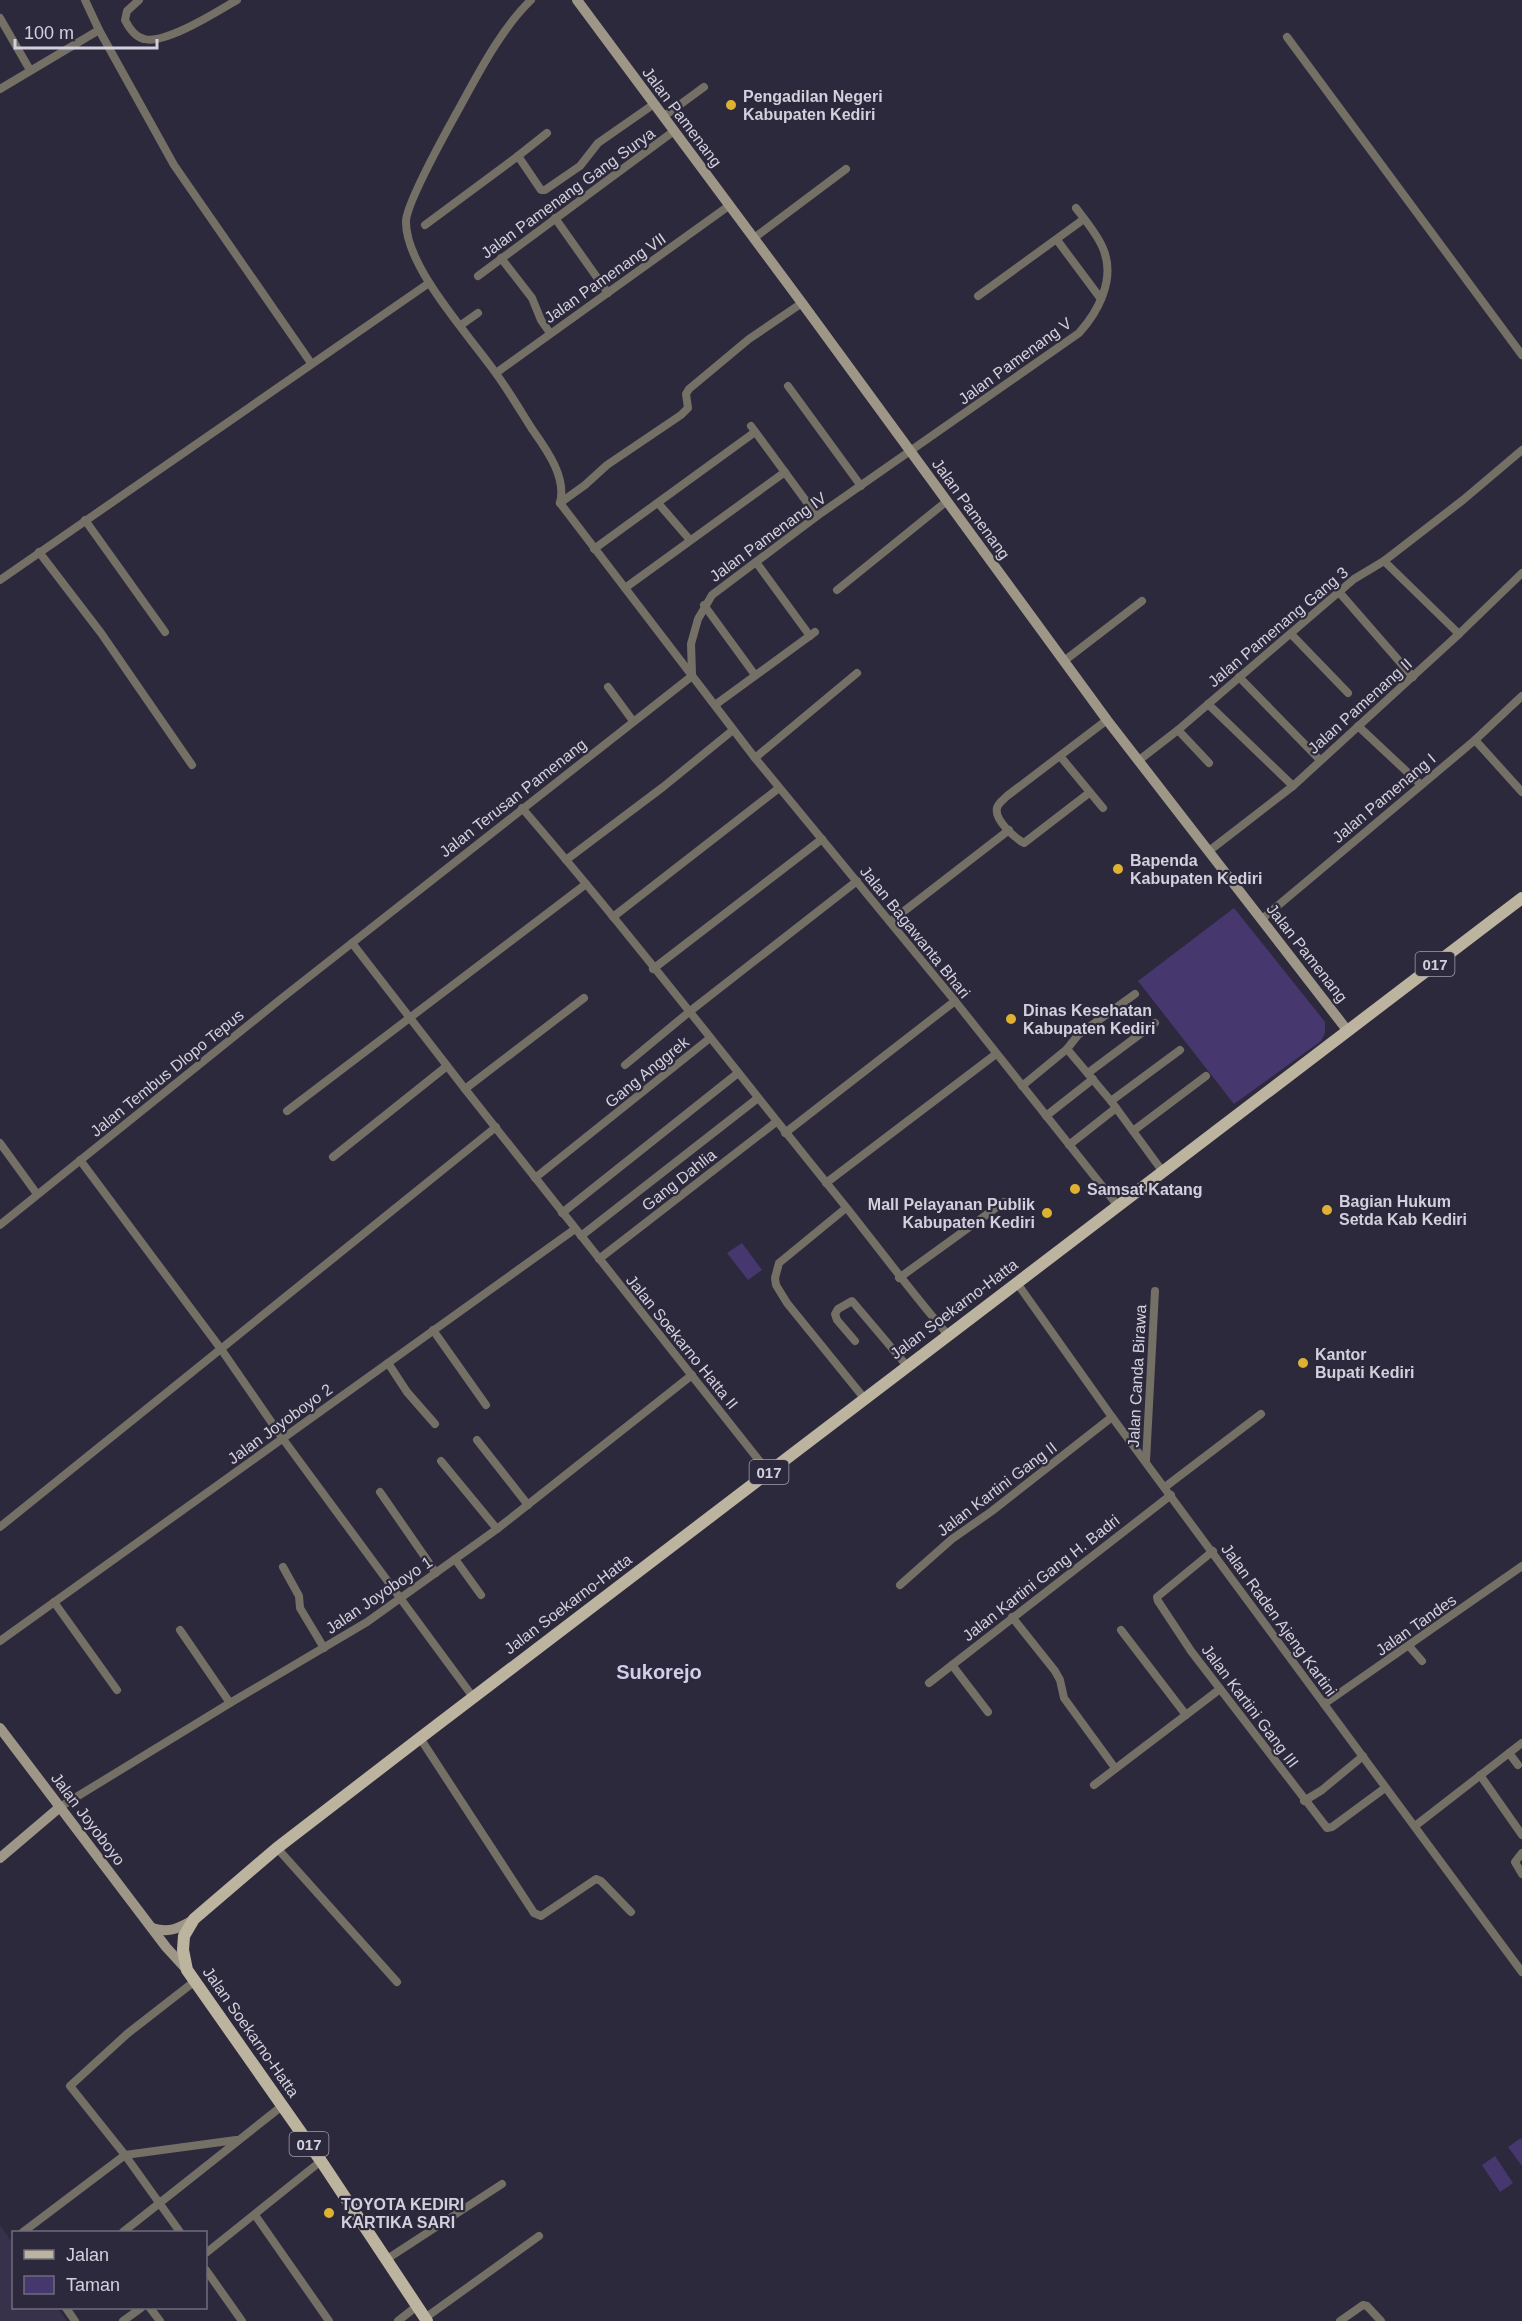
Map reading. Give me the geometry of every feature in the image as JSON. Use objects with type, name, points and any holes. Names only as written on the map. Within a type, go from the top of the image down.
[{"type":"main road","name":"Jalan Pamenang","points":[[577,0],[1107,720],[1347,1030]]},
{"type":"main road","name":"017","points":[[1347,1030],[1522,898]]},
{"type":"main road","name":"Jalan Soekarno-Hatta","points":[[426,2319],[321,2161],[187,1970],[183,1950],[184,1936],[194,1919],[277,1848],[1347,1030]]},
{"type":"main road","name":"Jalan Joyoboyo","points":[[0,1728],[152,1928],[187,1970]]},
{"type":"main road","points":[[0,1858],[60,1808]]},
{"type":"main road","points":[[152,1928],[165,1932],[173,1931],[194,1919]]},
{"type":"street","points":[[139,0],[127,10],[125,20],[141,39],[149,40],[203,21],[237,0]]},
{"type":"street","points":[[531,0],[505,32],[461,105],[406,219],[408,243],[429,283],[496,373],[546,448],[562,489],[560,503]]},
{"type":"street","points":[[87,1],[99,30],[174,165],[310,363]]},
{"type":"street","points":[[1,24],[30,70]]},
{"type":"street","points":[[0,89],[99,30]]},
{"type":"street","points":[[1287,36],[1522,355]]},
{"type":"street","points":[[663,117],[704,87]]},
{"type":"street","points":[[518,156],[538,188],[545,190],[580,166],[598,143],[654,104]]},
{"type":"street","name":"Jalan Pamenang Gang Surya","points":[[478,276],[674,131]]},
{"type":"street","points":[[425,225],[547,134]]},
{"type":"street","points":[[754,238],[846,169]]},
{"type":"street","name":"Jalan Pamenang VII","points":[[496,373],[730,206]]},
{"type":"street","name":"Jalan Pamenang V","points":[[910,451],[1079,333],[1101,299],[1107,283],[1104,250],[1076,208]]},
{"type":"street","points":[[555,218],[608,293]]},
{"type":"street","points":[[978,296],[1084,219]]},
{"type":"street","points":[[1057,240],[1101,299]]},
{"type":"street","points":[[501,258],[532,298],[541,320],[550,333]]},
{"type":"street","points":[[0,580],[310,363],[429,283]]},
{"type":"street","points":[[560,503],[585,486],[607,465],[681,415],[688,408],[686,394],[689,389],[749,339],[802,303]]},
{"type":"street","points":[[460,325],[478,313]]},
{"type":"street","points":[[788,386],[861,486]]},
{"type":"street","points":[[594,549],[658,503],[753,429],[817,516]]},
{"type":"street","name":"Jalan Pamenang Gang 3","points":[[1138,761],[1178,730],[1354,579],[1384,561],[1463,500],[1522,450]]},
{"type":"street","name":"Jalan Pamenang IV","points":[[692,676],[691,644],[704,605],[712,595],[817,516],[910,451]]},
{"type":"street","points":[[625,588],[784,472]]},
{"type":"street","points":[[837,590],[947,501]]},
{"type":"street","name":"Jalan Bagawanta Bhari","points":[[560,503],[755,758],[955,1001],[1118,1206]]},
{"type":"street","points":[[658,503],[690,540]]},
{"type":"street","points":[[85,520],[165,632]]},
{"type":"street","points":[[39,552],[101,633],[192,765]]},
{"type":"street","points":[[1384,561],[1459,634]]},
{"type":"street","points":[[716,705],[812,634],[756,562]]},
{"type":"street","name":"Jalan Pamenang II","points":[[1209,851],[1293,786],[1413,677],[1522,573]]},
{"type":"street","points":[[1339,592],[1413,677]]},
{"type":"street","points":[[1064,660],[1142,601]]},
{"type":"street","points":[[704,605],[755,675]]},
{"type":"street","points":[[1291,634],[1348,693]]},
{"type":"street","points":[[755,758],[857,673]]},
{"type":"street","name":"Jalan Terusan Pamenang","points":[[352,943],[692,676]]},
{"type":"street","points":[[1239,676],[1320,760]]},
{"type":"street","points":[[608,687],[633,721]]},
{"type":"street","name":"Jalan Pamenang I","points":[[1262,919],[1475,740],[1522,696]]},
{"type":"street","points":[[1208,704],[1293,786]]},
{"type":"street","points":[[1089,793],[1029,841],[1022,842],[1000,821],[996,812],[998,805],[1007,796],[1107,720]]},
{"type":"street","points":[[1358,726],[1420,784]]},
{"type":"street","points":[[566,860],[663,787],[733,730]]},
{"type":"street","points":[[1178,730],[1209,763]]},
{"type":"street","points":[[1475,740],[1522,792]]},
{"type":"street","points":[[1060,756],[1103,808]]},
{"type":"street","points":[[613,917],[779,788]]},
{"type":"street","points":[[522,808],[759,1098],[899,1278],[948,1335]]},
{"type":"street","points":[[890,922],[1009,830]]},
{"type":"street","points":[[653,969],[822,838]]},
{"type":"street","points":[[626,1065],[689,1012],[857,881]]},
{"type":"street","points":[[287,1111],[586,884]]},
{"type":"street","name":"Jalan Soekarno Hatta II","points":[[352,943],[562,1213],[769,1473]]},
{"type":"street","name":"Jalan Tembus Dlopo Tepus","points":[[0,1225],[352,943]]},
{"type":"street","points":[[1022,1086],[1067,1049],[1078,1035],[1135,994]]},
{"type":"street","points":[[465,1089],[584,998]]},
{"type":"street","points":[[786,1133],[955,1001]]},
{"type":"street","points":[[1046,1116],[1090,1076],[1155,1023]]},
{"type":"street","name":"Gang Anggrek","points":[[535,1178],[710,1038]]},
{"type":"street","points":[[1067,1049],[1113,1104],[1163,1172]]},
{"type":"street","points":[[1069,1145],[1113,1104],[1180,1050]]},
{"type":"street","points":[[826,1183],[996,1054]]},
{"type":"street","points":[[333,1157],[447,1066]]},
{"type":"street","points":[[562,1213],[738,1073]]},
{"type":"street","points":[[1133,1131],[1206,1076]]},
{"type":"street","points":[[581,1236],[759,1098]]},
{"type":"street","name":"Gang Dahlia","points":[[599,1259],[776,1122]]},
{"type":"street","points":[[0,1527],[496,1127]]},
{"type":"street","points":[[0,1143],[37,1194]]},
{"type":"street","points":[[80,1160],[221,1349],[283,1439],[473,1697]]},
{"type":"street","points":[[899,1278],[1004,1202]]},
{"type":"street","points":[[846,1208],[778,1263],[776,1285],[787,1303],[864,1398]]},
{"type":"street","name":"Jalan Joyoboyo 2","points":[[0,1641],[575,1229]]},
{"type":"street","name":"Jalan Raden Ajeng Kartini","points":[[1017,1283],[1522,1972]]},
{"type":"street","name":"Jalan Canda Birawa","points":[[1146,1461],[1155,1291]]},
{"type":"street","points":[[855,1341],[837,1320],[835,1314],[838,1309],[852,1301],[907,1366]]},
{"type":"street","points":[[433,1330],[486,1405]]},
{"type":"street","points":[[388,1363],[407,1392],[435,1424]]},
{"type":"street","name":"Jalan Joyoboyo 1","points":[[60,1808],[324,1648],[400,1599],[497,1529],[692,1375]]},
{"type":"street","points":[[1165,1487],[1261,1414]]},
{"type":"street","name":"Jalan Kartini Gang II","points":[[900,1585],[952,1539],[992,1511],[1113,1417]]},
{"type":"street","points":[[477,1440],[528,1505]]},
{"type":"street","points":[[441,1461],[497,1529]]},
{"type":"street","points":[[380,1492],[436,1573]]},
{"type":"street","name":"Jalan Kartini Gang H. Badri","points":[[929,1683],[1171,1495]]},
{"type":"street","name":"Jalan Kartini Gang III","points":[[1213,1551],[1157,1597],[1191,1651],[1304,1801],[1330,1829],[1385,1788]]},
{"type":"street","points":[[455,1559],[481,1595]]},
{"type":"street","name":"Jalan Tandes","points":[[1324,1704],[1522,1566]]},
{"type":"street","points":[[283,1567],[299,1596],[300,1608],[324,1648]]},
{"type":"street","points":[[54,1602],[117,1690]]},
{"type":"street","points":[[1012,1617],[1055,1671],[1060,1680],[1064,1698],[1115,1768]]},
{"type":"street","points":[[180,1630],[230,1703]]},
{"type":"street","points":[[1121,1630],[1186,1715]]},
{"type":"street","points":[[1409,1646],[1422,1661]]},
{"type":"street","points":[[952,1665],[988,1712]]},
{"type":"street","points":[[1094,1785],[1220,1689]]},
{"type":"street","points":[[420,1738],[536,1915],[541,1916],[596,1879],[602,1881],[631,1912]]},
{"type":"street","points":[[1415,1826],[1522,1743]]},
{"type":"street","points":[[1509,1753],[1518,1766]]},
{"type":"street","points":[[1304,1801],[1322,1790],[1363,1756]]},
{"type":"street","points":[[1480,1775],[1522,1835]]},
{"type":"street","points":[[277,1848],[397,1982]]},
{"type":"street","points":[[1522,1852],[1515,1862],[1522,1874]]},
{"type":"street","points":[[179,2231],[70,2086],[127,2034],[195,1981]]},
{"type":"street","points":[[124,2231],[236,2140],[282,2106]]},
{"type":"street","points":[[24,2231],[125,2156],[236,2140]]},
{"type":"street","points":[[207,2252],[321,2161]]},
{"type":"street","points":[[387,2259],[502,2184]]},
{"type":"street","points":[[255,2215],[329,2321]]},
{"type":"street","points":[[426,2319],[539,2236]]},
{"type":"street","points":[[207,2271],[242,2321]]},
{"type":"street","points":[[1340,2321],[1363,2305],[1381,2321]]},
{"type":"street","points":[[398,2321],[417,2306]]},
{"type":"street","points":[[123,2321],[138,2309]]},
{"type":"shaded area","points":[[0,2225],[12,2243],[12,2309],[58,2309],[67,2321],[0,2321]]},
{"type":"green space","points":[[1234,908],[1325,1022],[1325,1033],[1321,1041],[1234,1104],[1138,981]]},
{"type":"green space","points":[[742,1243],[762,1270],[748,1280],[727,1253]]},
{"type":"green space","points":[[1521,2138],[1522,2140],[1522,2166],[1508,2147]]},
{"type":"green space","points":[[1495,2156],[1513,2183],[1500,2192],[1482,2165]]},
{"type":"place","name":"Pengadilan Negeri Kabupaten Kediri","points":[[731,105]]},
{"type":"place","name":"Bapenda Kabupaten Kediri","points":[[1118,869]]},
{"type":"place","name":"Dinas Kesehatan Kabupaten Kediri","points":[[1011,1019]]},
{"type":"place","name":"Samsat Katang","points":[[1075,1189]]},
{"type":"place","name":"Bagian Hukum Setda Kab Kediri","points":[[1327,1210]]},
{"type":"place","name":"Mall Pelayanan Publik Kabupaten Kediri","points":[[1047,1213]]},
{"type":"place","name":"Kantor Bupati Kediri","points":[[1303,1363]]},
{"type":"place","name":"TOYOTA KEDIRI KARTIKA SARI","points":[[329,2213]]},
{"type":"district","name":"Sukorejo","points":[[659,1672]]}]
